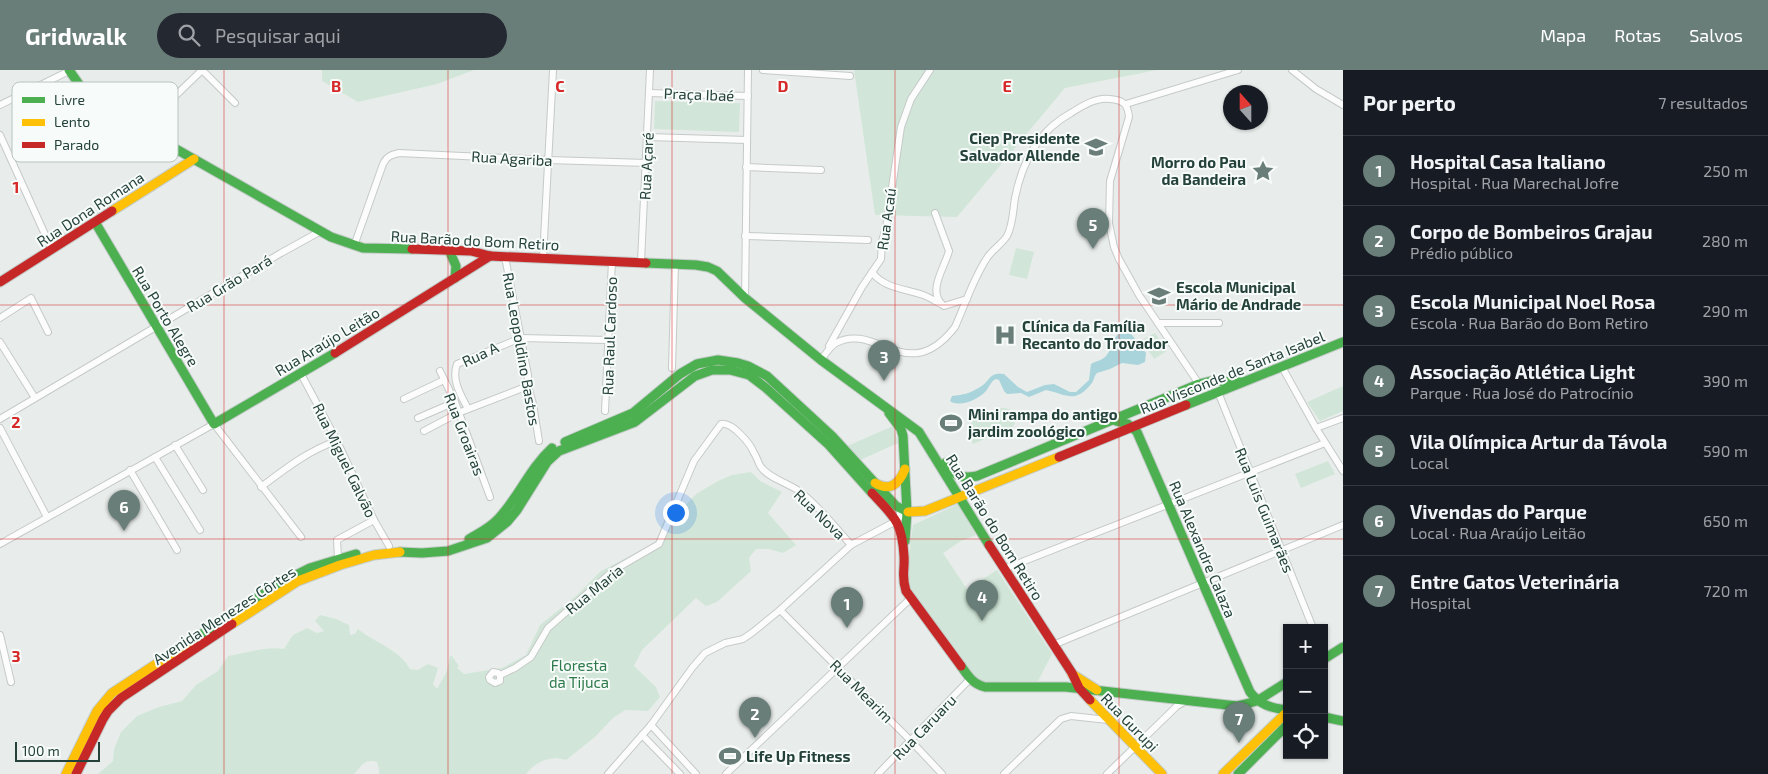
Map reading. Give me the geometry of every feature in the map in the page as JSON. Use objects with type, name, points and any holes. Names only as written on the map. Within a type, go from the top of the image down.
[{"type":"main road","name":"Rua Barão do Bom Retiro","points":[[69,70],[75,82]]},
{"type":"main road","name":"Rua Barão do Bom Retiro","points":[[178,150],[331,237],[354,246],[470,251],[490,256],[641,262],[712,268],[744,298],[820,360],[919,432],[1079,688],[1237,706],[1257,701]]},
{"type":"main road","name":"Rua Dona Romana","points":[[0,282],[194,159]]},
{"type":"main road","name":"Rua Porto Alegre","points":[[94,222],[214,424]]},
{"type":"main road","points":[[449,250],[456,266],[455,278]]},
{"type":"main road","name":"Rua Araújo Leitão","points":[[214,424],[301,374],[490,256]]},
{"type":"main road","name":"Rua Visconde de Santa Isabel","points":[[904,510],[921,512],[1343,342]]},
{"type":"main road","name":"Avenida Menezes Côrtes","points":[[66,774],[97,711],[112,693],[282,582],[310,568],[338,558],[389,546],[447,546],[472,538],[492,525],[511,505],[536,466],[552,449],[633,412],[688,369],[705,363],[729,361],[748,365],[767,376],[832,436],[872,480],[904,510]]},
{"type":"main road","name":"Avenida Menezes Côrtes","points":[[76,774],[103,719],[113,704],[288,587],[321,572],[374,555],[391,552],[422,553],[448,551],[487,538],[507,522],[517,510],[547,462],[559,451],[635,422],[677,389],[703,373],[712,370],[730,370],[749,375],[757,380],[829,445],[897,521],[903,540],[904,559]]},
{"type":"main road","name":"Rua Barão do Bom Retiro","points":[[883,405],[921,426],[930,436],[948,468],[955,476],[963,478],[977,476],[1199,384],[1211,381],[1242,382]]},
{"type":"main road","points":[[883,405],[901,429],[905,469],[902,578],[906,591],[970,679],[978,686],[1079,688]]},
{"type":"main road","points":[[1113,421],[1124,422],[1134,427]]},
{"type":"main road","name":"Rua Alexandre Calaza","points":[[1134,427],[1248,688],[1257,701]]},
{"type":"main road","points":[[872,480],[884,488],[894,487],[900,481],[905,469]]},
{"type":"main road","points":[[1328,656],[1343,647]]},
{"type":"main road","name":"Rua Barão do Bom Retiro","points":[[1072,674],[1100,691]]},
{"type":"main road","points":[[1283,685],[1257,701],[1269,708],[1283,710]]},
{"type":"main road","name":"Rua Gurupi","points":[[1079,688],[1162,774]]},
{"type":"main road","points":[[1223,774],[1284,714]]},
{"type":"main road","points":[[1328,718],[1343,721]]},
{"type":"main road","points":[[1238,774],[1283,728]]},
{"type":"street","points":[[45,82],[69,70]]},
{"type":"street","points":[[178,93],[202,70],[235,103]]},
{"type":"street","points":[[543,258],[553,70]]},
{"type":"street","name":"Rua Açaré","points":[[641,262],[650,70]]},
{"type":"street","points":[[744,298],[748,70]]},
{"type":"street","points":[[763,70],[850,76]]},
{"type":"street","name":"Rua Acaú","points":[[820,360],[862,287],[881,259],[882,241],[886,228],[900,127],[911,99],[930,70]]},
{"type":"street","points":[[1126,104],[1238,70]]},
{"type":"street","points":[[1292,70],[1316,89],[1343,105]]},
{"type":"street","name":"Praça Ibaé","points":[[650,93],[748,96]]},
{"type":"street","points":[[820,360],[835,343],[852,338],[866,340],[904,353],[916,353],[938,346],[949,336],[955,328],[987,258],[1007,236],[1012,222],[1022,171],[1030,153],[1045,131],[1062,118],[1097,100],[1106,98],[1117,99],[1126,104],[1129,117],[1110,181],[1109,223],[1114,247],[1119,259],[1158,323],[1199,384]]},
{"type":"street","points":[[0,105],[12,99]]},
{"type":"street","points":[[0,135],[12,162]]},
{"type":"street","points":[[648,137],[747,140]]},
{"type":"street","name":"Rua Agariba","points":[[354,246],[383,164],[386,158],[399,153],[647,163]]},
{"type":"street","points":[[12,162],[52,250]]},
{"type":"street","points":[[746,167],[821,170]]},
{"type":"street","points":[[934,213],[949,251],[937,281],[937,294],[941,304]]},
{"type":"street","name":"Rua Grão Pará","points":[[0,419],[321,231]]},
{"type":"street","points":[[745,236],[868,240]]},
{"type":"street","name":"Rua Leopoldino Bastos","points":[[505,257],[528,374],[528,386],[533,404],[538,441]]},
{"type":"street","name":"Rua Raul Cardoso","points":[[606,411],[612,261]]},
{"type":"street","points":[[672,368],[674,264]]},
{"type":"street","points":[[872,272],[876,278],[896,288],[924,295],[944,306],[967,299]]},
{"type":"street","points":[[0,318],[31,298],[48,332]]},
{"type":"street","points":[[1158,323],[1219,323]]},
{"type":"street","points":[[520,338],[608,340]]},
{"type":"street","name":"Rua A","points":[[468,409],[458,388],[454,373],[457,364],[520,338]]},
{"type":"street","points":[[0,342],[35,398]]},
{"type":"street","points":[[1282,367],[1316,428],[1343,471]]},
{"type":"street","name":"Rua Groairas","points":[[440,371],[455,402],[490,497]]},
{"type":"street","name":"Rua Miguel Galvão","points":[[301,374],[337,441],[374,520],[389,546]]},
{"type":"street","points":[[404,399],[444,380]]},
{"type":"street","points":[[424,431],[458,413],[528,386]]},
{"type":"street","name":"Rua Luis Guimarães","points":[[1218,392],[1310,624]]},
{"type":"street","points":[[418,418],[455,402]]},
{"type":"street","points":[[1316,428],[1343,418]]},
{"type":"street","name":"Rua Nova","points":[[726,423],[732,426],[749,444],[760,467],[802,493],[851,544]]},
{"type":"street","name":"Rua Maria","points":[[500,675],[531,657],[548,628],[614,570],[659,544],[694,461],[706,446],[717,427],[726,423]]},
{"type":"street","points":[[214,424],[301,537]]},
{"type":"street","name":"Rua Araújo Leitão","points":[[0,544],[214,424]]},
{"type":"street","points":[[0,428],[48,517]]},
{"type":"street","points":[[262,486],[304,457],[337,441]]},
{"type":"street","points":[[1004,570],[1325,443]]},
{"type":"street","points":[[175,445],[203,490]]},
{"type":"street","points":[[155,457],[200,530]]},
{"type":"street","points":[[130,470],[177,550]]},
{"type":"street","points":[[608,774],[651,725],[705,653],[725,643],[743,639],[780,610],[851,544],[897,521],[904,510]]},
{"type":"street","points":[[338,558],[337,540],[374,520]]},
{"type":"street","points":[[1053,645],[1343,525]]},
{"type":"street","points":[[726,774],[911,598]]},
{"type":"street","name":"Rua Mearim","points":[[780,610],[942,774]]},
{"type":"street","points":[[0,636],[11,682]]},
{"type":"street","name":"Rua Caruaru","points":[[878,774],[970,679]]},
{"type":"street","points":[[1107,774],[1177,706],[1187,701]]},
{"type":"street","points":[[1004,774],[1061,719],[1071,716],[1108,720]]},
{"type":"street","points":[[651,725],[696,774]]},
{"type":"street","points":[[642,735],[680,774]]},
{"type":"green space","points":[[322,70],[474,70],[437,84],[358,102],[322,81]]},
{"type":"green space","points":[[854,70],[1157,70],[1065,88],[957,217],[875,215]]},
{"type":"green space","points":[[655,101],[740,103],[739,132],[654,129]]},
{"type":"green space","points":[[1016,248],[1034,252],[1027,279],[1009,275]]},
{"type":"green space","points":[[1155,333],[1167,351],[1154,359],[1142,340]]},
{"type":"green space","points":[[1343,386],[1343,411],[1320,421],[1307,402]]},
{"type":"green space","points":[[1002,408],[1012,411],[1014,414],[1016,420],[1013,427],[973,444],[971,439],[974,438],[969,429],[973,420]]},
{"type":"green space","points":[[893,426],[898,443],[858,461],[845,447]]},
{"type":"green space","points":[[1328,461],[1335,474],[1301,488],[1295,474]]},
{"type":"green space","name":"Floresta da Tijuca","points":[[751,472],[760,481],[782,492],[768,513],[796,545],[783,553],[769,549],[756,549],[749,558],[751,571],[717,602],[706,606],[696,598],[642,650],[634,666],[656,687],[660,697],[648,711],[625,710],[613,718],[595,737],[566,760],[555,758],[544,760],[526,774],[379,774],[377,762],[369,761],[354,774],[98,774],[113,761],[114,749],[121,732],[137,716],[159,707],[182,701],[196,685],[218,671],[228,656],[263,649],[284,649],[293,635],[307,628],[317,633],[324,631],[315,621],[320,615],[349,625],[350,635],[355,634],[358,629],[400,656],[410,669],[418,670],[428,664],[438,668],[433,684],[437,689],[447,671],[450,656],[459,666],[457,668],[464,674],[502,668],[526,655],[540,625],[576,596],[601,571],[655,543],[666,516],[681,510],[696,494],[718,481],[732,475]]},
{"type":"green space","points":[[958,504],[976,535],[961,541],[943,553],[967,589],[997,570],[1052,654],[1038,681],[979,681],[974,677],[910,588],[906,576],[913,525]]},
{"type":"water","points":[[1123,331],[1132,335],[1146,353],[1145,362],[1138,365],[1122,363],[1097,373],[1092,383],[1080,394],[1070,396],[1046,390],[1029,397],[1021,393],[1007,394],[999,380],[996,379],[983,394],[974,400],[959,404],[950,401],[952,396],[973,391],[984,385],[995,374],[1004,374],[1018,387],[1027,392],[1045,385],[1054,384],[1070,392],[1076,392],[1089,380],[1091,364],[1105,357],[1116,336]]},
{"type":"traffic: fast","points":[[69,70],[77,82]]},
{"type":"traffic: fast","points":[[178,150],[331,237],[363,248],[412,249]]},
{"type":"traffic: fast","points":[[95,222],[214,424],[335,353]]},
{"type":"traffic: fast","points":[[449,250],[456,266],[455,278]]},
{"type":"traffic: fast","points":[[646,263],[696,265],[717,271],[745,298],[821,360],[919,432],[989,545]]},
{"type":"traffic: fast","points":[[1186,405],[1343,342]]},
{"type":"traffic: fast","points":[[565,442],[633,413],[680,374],[697,364],[718,360],[738,363],[767,376],[832,436],[896,506],[908,512]]},
{"type":"traffic: fast","points":[[400,552],[448,551],[487,538],[507,522],[517,510],[547,462],[559,451],[635,422],[695,376],[712,370],[730,370],[749,375],[766,388],[829,445],[872,493]]},
{"type":"traffic: fast","points":[[945,463],[958,476],[977,476],[1199,384],[1211,381],[1242,382]]},
{"type":"traffic: fast","points":[[889,413],[901,429],[903,436],[907,512],[905,541]]},
{"type":"traffic: fast","points":[[1116,421],[1128,424],[1137,432],[1250,692],[1266,705],[1283,709]]},
{"type":"traffic: fast","points":[[469,539],[488,528],[498,519],[537,465],[552,448]]},
{"type":"traffic: fast","points":[[191,641],[282,582],[310,568],[356,554]]},
{"type":"traffic: fast","points":[[1328,656],[1343,647]]},
{"type":"traffic: fast","points":[[961,666],[974,682],[985,687],[1066,687],[1237,706],[1257,701],[1283,685]]},
{"type":"traffic: fast","points":[[1328,718],[1343,721]]},
{"type":"traffic: fast","points":[[1238,774],[1283,729]]},
{"type":"traffic: slow","points":[[112,211],[194,159]]},
{"type":"traffic: slow","points":[[908,512],[925,511],[1059,457]]},
{"type":"traffic: slow","points":[[875,483],[885,487],[893,485],[900,479],[905,469]]},
{"type":"traffic: slow","points":[[232,624],[298,581],[340,565],[374,555],[400,552]]},
{"type":"traffic: slow","points":[[66,774],[97,711],[112,693],[191,641]]},
{"type":"traffic: slow","points":[[1072,674],[1097,690]]},
{"type":"traffic: slow","points":[[1090,700],[1162,774]]},
{"type":"traffic: slow","points":[[1223,774],[1285,714]]},
{"type":"traffic: jam","points":[[0,282],[112,211]]},
{"type":"traffic: jam","points":[[412,249],[471,251],[490,256],[646,263]]},
{"type":"traffic: jam","points":[[335,353],[490,256]]},
{"type":"traffic: jam","points":[[1059,457],[1186,405]]},
{"type":"traffic: jam","points":[[872,493],[896,520],[899,527],[903,544],[903,577],[906,591],[961,666]]},
{"type":"traffic: jam","points":[[989,545],[1072,673],[1079,688],[1090,700]]},
{"type":"traffic: jam","points":[[76,774],[103,719],[121,698],[232,624]]},
{"type":"place","name":"Ciep Presidente Salvador Allende","points":[[1096,147]]},
{"type":"place","name":"Morro do Pau da Bandeira","points":[[1263,171]]},
{"type":"place","name":"Vila Olímpica Artur da Távola","points":[[1093,249]]},
{"type":"place","name":"Escola Municipal Mário de Andrade","points":[[1159,296]]},
{"type":"place","name":"Clínica da Família Recanto do Trovador","points":[[1005,335]]},
{"type":"place","name":"Escola Municipal Noel Rosa","points":[[884,381]]},
{"type":"place","name":"Mini rampa do antigo jardim zoológico","points":[[951,423]]},
{"type":"place","name":"Vivendas do Parque","points":[[124,531]]},
{"type":"place","name":"Associação Atlética Light","points":[[982,621]]},
{"type":"place","name":"Hospital Casa Italiano","points":[[847,628]]},
{"type":"place","name":"Corpo de Bombeiros Grajau","points":[[755,738]]},
{"type":"place","name":"Entre Gatos Veterinária","points":[[1239,743]]},
{"type":"place","name":"Life Up Fitness","points":[[730,756]]}]
